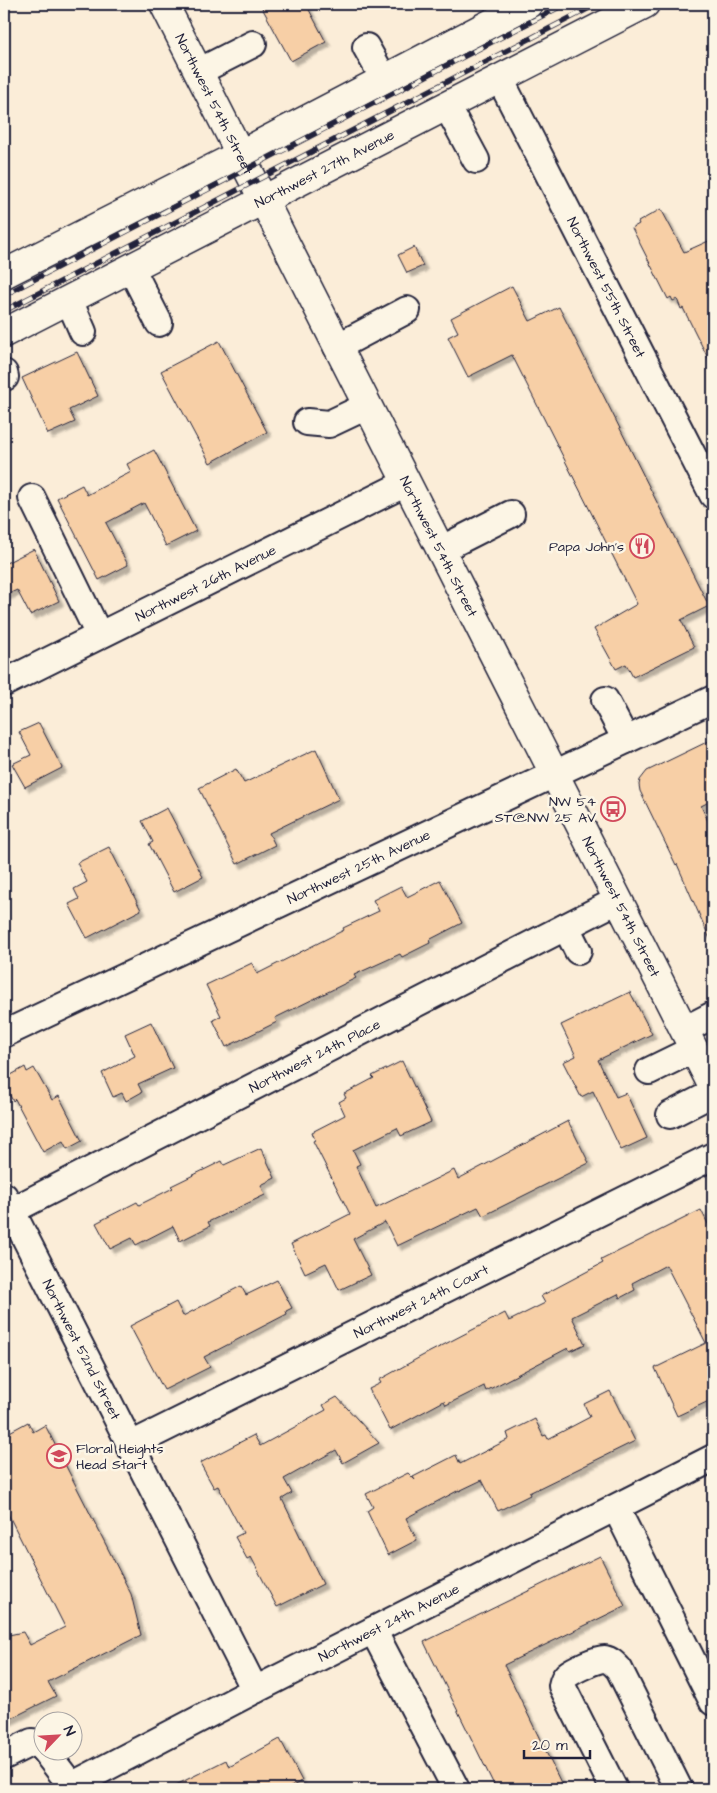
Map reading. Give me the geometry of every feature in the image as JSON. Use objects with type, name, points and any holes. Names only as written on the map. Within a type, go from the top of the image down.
[{"type":"main road","name":"Northwest 54th Street","points":[[164,4],[689,1040],[712,1081]]},
{"type":"main road","points":[[4,274],[239,155],[528,4]]},
{"type":"main road","name":"Northwest 27th Avenue","points":[[4,333],[645,4]]},
{"type":"street","points":[[198,72],[253,44]]},
{"type":"street","points":[[366,47],[384,79]]},
{"type":"street","name":"Northwest 55th Street","points":[[500,79],[713,495]]},
{"type":"street","points":[[447,106],[476,160]]},
{"type":"street","points":[[131,268],[159,323]]},
{"type":"street","points":[[69,300],[84,332]]},
{"type":"street","points":[[337,347],[407,310]]},
{"type":"street","points":[[307,422],[329,424],[367,406]]},
{"type":"street","name":"Northwest 26th Avenue","points":[[4,682],[406,483]]},
{"type":"street","points":[[32,498],[99,635]]},
{"type":"street","points":[[440,550],[511,514]]},
{"type":"street","name":"Northwest 25th Avenue","points":[[4,1034],[713,699]]},
{"type":"street","points":[[605,700],[626,740]]},
{"type":"street","name":"Northwest 24th Place","points":[[7,1204],[618,900]]},
{"type":"street","points":[[566,927],[578,951]]},
{"type":"street","points":[[649,1071],[689,1040],[713,1016]]},
{"type":"street","points":[[670,1115],[712,1081]]},
{"type":"street","name":"Northwest 24th Court","points":[[130,1446],[713,1156]]},
{"type":"street","name":"Northwest 52nd Street","points":[[7,1204],[255,1690]]},
{"type":"street","name":"Northwest 24th Avenue","points":[[71,1788],[255,1690],[713,1458]]},
{"type":"street","points":[[616,1508],[713,1702]]},
{"type":"street","points":[[373,1630],[456,1789]]},
{"type":"street","points":[[614,1789],[562,1686],[563,1680],[569,1674],[598,1660],[605,1659],[618,1669],[679,1789]]},
{"type":"street","points":[[4,1756],[32,1742]]},
{"type":"street","points":[[51,1760],[71,1788]]},
{"type":"building","points":[[260,4],[306,4],[326,42],[291,61]]},
{"type":"building","points":[[661,209],[684,252],[713,239],[713,368],[683,308],[681,309],[677,299],[673,301],[671,297],[668,299],[632,228],[639,224],[638,222]]},
{"type":"building","points":[[414,247],[423,266],[407,273],[398,255]]},
{"type":"building","points":[[512,286],[530,321],[559,307],[709,606],[681,620],[694,647],[633,677],[626,664],[616,669],[594,629],[637,604],[512,355],[468,377],[448,337],[458,332],[451,318]]},
{"type":"building","points":[[219,341],[267,432],[210,463],[161,371]]},
{"type":"building","points":[[77,352],[98,396],[69,410],[75,422],[48,434],[22,378]]},
{"type":"building","points":[[154,450],[196,531],[166,546],[144,503],[106,523],[128,565],[99,580],[57,498],[82,485],[87,495],[131,472],[127,464]]},
{"type":"building","points":[[34,549],[59,601],[30,615],[17,590],[4,596],[4,564]]},
{"type":"building","points":[[39,723],[62,768],[25,787],[12,764],[31,755],[19,732]]},
{"type":"building","points":[[713,739],[713,800],[701,806],[713,832],[713,946],[677,864],[640,791],[639,785],[640,780],[647,771]]},
{"type":"building","points":[[316,749],[339,799],[269,833],[275,845],[237,864],[199,788],[236,769],[244,783]]},
{"type":"building","points":[[167,808],[203,877],[174,892],[149,844],[153,842],[142,821]]},
{"type":"building","points":[[109,847],[141,910],[87,938],[69,904],[79,899],[74,889],[87,882],[77,863]]},
{"type":"building","points":[[440,880],[462,923],[429,940],[430,943],[402,957],[400,954],[354,975],[356,978],[275,1018],[277,1022],[226,1047],[213,1020],[221,1016],[206,985],[252,963],[257,974],[379,911],[373,900],[401,886],[407,897]]},
{"type":"building","points":[[630,992],[652,1034],[598,1060],[616,1097],[626,1093],[647,1138],[621,1150],[593,1091],[581,1097],[563,1062],[576,1056],[561,1025]]},
{"type":"building","points":[[151,1022],[173,1068],[138,1084],[142,1092],[126,1101],[122,1093],[113,1097],[102,1073],[135,1056],[125,1034]]},
{"type":"building","points":[[402,1061],[431,1122],[401,1136],[397,1128],[353,1150],[360,1164],[356,1166],[376,1208],[454,1170],[458,1179],[568,1121],[589,1163],[483,1216],[478,1207],[397,1246],[385,1222],[353,1239],[371,1275],[339,1290],[326,1263],[305,1273],[291,1244],[350,1214],[313,1141],[315,1140],[312,1132],[345,1115],[339,1102],[346,1098],[344,1094],[374,1078],[372,1076]]},
{"type":"building","points":[[25,1067],[27,1072],[34,1068],[52,1100],[59,1096],[82,1141],[67,1149],[63,1141],[43,1152],[15,1099],[13,1101],[4,1085],[4,1079]]},
{"type":"building","points":[[261,1148],[275,1178],[261,1185],[265,1195],[208,1222],[210,1226],[180,1241],[173,1226],[136,1245],[132,1238],[110,1249],[96,1223],[137,1202],[139,1205],[173,1188],[171,1186],[222,1161],[224,1165]]},
{"type":"building","points":[[701,1210],[713,1234],[713,1399],[677,1416],[655,1368],[706,1343],[666,1265],[632,1283],[635,1290],[620,1298],[618,1294],[572,1317],[585,1344],[570,1351],[568,1348],[486,1391],[484,1386],[446,1405],[444,1401],[390,1430],[369,1389],[381,1383],[379,1380],[505,1313],[509,1321],[545,1303],[541,1296],[603,1263],[601,1260]]},
{"type":"building","points":[[277,1280],[292,1308],[286,1311],[287,1314],[204,1357],[210,1367],[164,1390],[130,1326],[176,1302],[183,1316],[241,1286],[246,1295]]},
{"type":"building","points":[[610,1391],[635,1441],[529,1493],[530,1495],[498,1511],[482,1480],[459,1490],[406,1518],[417,1540],[388,1555],[367,1511],[373,1507],[366,1494],[408,1473],[415,1480],[413,1477],[456,1455],[460,1464],[509,1439],[507,1433],[535,1419],[543,1436],[546,1435],[548,1439],[590,1417],[584,1404]]},
{"type":"building","points":[[337,1397],[379,1443],[343,1463],[336,1450],[284,1479],[292,1493],[282,1499],[323,1584],[277,1607],[251,1557],[247,1559],[235,1537],[243,1533],[218,1486],[214,1488],[200,1463],[254,1435],[260,1446],[326,1410],[323,1405]]},
{"type":"building","points":[[28,1422],[33,1432],[45,1425],[131,1594],[141,1635],[48,1682],[56,1696],[4,1722],[4,1636],[23,1632],[30,1645],[65,1627],[4,1506],[4,1435]]},
{"type":"building","points":[[600,1556],[625,1606],[504,1665],[564,1789],[496,1789],[424,1642]]},
{"type":"building","points":[[280,1739],[302,1781],[287,1789],[168,1789],[226,1760],[229,1767]]},
{"type":"railway","points":[[4,295],[565,4]]},
{"type":"railway","points":[[4,311],[597,4]]},
{"type":"place","name":"Papa John's","points":[[642,546]]},
{"type":"place","name":"NW 54 ST@NW 25 AV","points":[[613,809]]},
{"type":"place","name":"Floral Heights Head Start","points":[[59,1456]]}]
